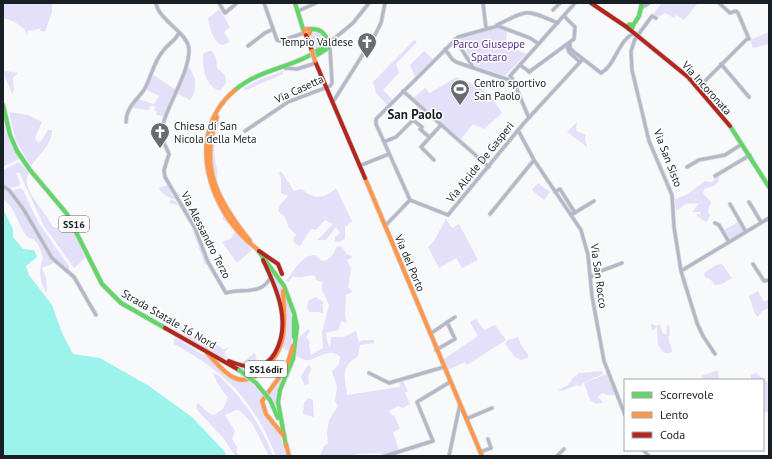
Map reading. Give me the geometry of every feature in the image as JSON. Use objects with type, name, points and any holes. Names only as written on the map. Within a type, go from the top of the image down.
[{"type":"main road","points":[[295,3],[307,32],[316,29],[322,30],[326,35],[328,45]]},
{"type":"main road","name":"Via Incoronata","points":[[593,3],[630,27],[636,34],[683,73],[742,144],[769,187]]},
{"type":"main road","points":[[630,27],[641,9],[642,3]]},
{"type":"main road","name":"Via del Porto","points":[[307,32],[315,62],[481,454]]},
{"type":"main road","name":"SS16dir","points":[[293,308],[285,286],[234,222],[216,189],[210,164],[210,138],[220,111],[237,91],[256,79],[308,60],[328,45]]},
{"type":"main road","name":"SS16dir","points":[[282,274],[278,264],[243,238],[230,223],[213,191],[206,165],[205,152],[211,123],[225,99],[245,82],[306,59],[328,45]]},
{"type":"main road","name":"Strada Statale 16 Nord","points":[[3,105],[9,131],[17,151],[70,218],[80,237],[92,269],[99,282],[109,294],[121,303],[221,359],[256,383],[270,400],[277,414],[289,456]]},
{"type":"main road","name":"SS16dir","points":[[221,359],[258,367],[265,364],[275,353],[279,344],[282,331],[280,305],[271,276],[256,249]]},
{"type":"main road","name":"SS16dir","points":[[199,347],[234,378],[244,381],[255,377],[273,361],[282,345],[286,331],[282,291]]},
{"type":"main road","points":[[284,436],[278,426],[263,411],[262,401],[281,377],[290,357],[294,336],[293,308]]},
{"type":"main road","points":[[286,446],[278,403],[280,391],[293,360],[296,348],[297,324],[293,308]]},
{"type":"street","points":[[126,122],[126,115],[133,103],[144,90],[156,61],[163,50],[175,41],[179,33],[158,10],[156,3]]},
{"type":"street","points":[[219,3],[223,12],[226,13],[238,3]]},
{"type":"street","points":[[264,3],[276,40],[280,41],[307,32]]},
{"type":"street","points":[[298,11],[316,3]]},
{"type":"street","points":[[328,45],[353,23],[369,3]]},
{"type":"street","points":[[333,102],[381,24],[385,3]]},
{"type":"street","points":[[483,3],[486,28]]},
{"type":"street","points":[[553,10],[560,3]]},
{"type":"street","points":[[445,49],[452,60],[456,62],[510,77],[575,3]]},
{"type":"street","points":[[641,9],[649,3]]},
{"type":"street","points":[[697,89],[748,39],[738,13],[736,11],[730,13],[727,12],[719,3]]},
{"type":"street","points":[[385,226],[410,200],[375,120],[455,39],[495,26],[529,11],[558,23]]},
{"type":"street","points":[[520,65],[529,72],[568,45],[575,38],[576,29],[564,16]]},
{"type":"street","points":[[628,37],[636,34],[652,16],[656,18]]},
{"type":"street","points":[[495,26],[530,38],[539,44]]},
{"type":"street","points":[[568,45],[569,52],[598,72],[602,73],[628,37],[630,27]]},
{"type":"street","points":[[248,46],[273,29]]},
{"type":"street","name":"Via Alessandro Terzo","points":[[179,33],[187,43],[189,52],[182,78],[164,122],[162,134],[170,156],[164,170],[166,177],[195,228],[203,252],[226,293],[251,292],[268,282]]},
{"type":"street","name":"Via San Sisto","points":[[636,34],[631,51],[632,70],[649,141],[672,195],[674,227],[682,271],[697,323],[703,336],[715,354]]},
{"type":"street","points":[[326,35],[331,38],[336,38]]},
{"type":"street","points":[[455,39],[473,67]]},
{"type":"street","name":"Via Casetta","points":[[245,131],[282,105],[326,88],[332,83],[328,45]]},
{"type":"street","points":[[529,118],[581,61]]},
{"type":"street","points":[[286,68],[299,68],[315,62]]},
{"type":"street","points":[[721,64],[749,97]]},
{"type":"street","name":"Via Alcide De Gasperi","points":[[410,200],[448,215],[529,118],[510,77]]},
{"type":"street","points":[[403,91],[489,166]]},
{"type":"street","points":[[384,142],[396,137],[413,120],[422,127],[420,129],[428,136]]},
{"type":"street","points":[[434,160],[421,147],[441,125]]},
{"type":"street","name":"Via San Rocco","points":[[518,130],[534,160],[578,225],[586,244],[593,301],[604,361],[624,411]]},
{"type":"street","points":[[687,167],[699,160],[725,155],[742,144]]},
{"type":"street","points":[[359,166],[389,154]]},
{"type":"street","points":[[715,176],[750,156]]},
{"type":"street","points":[[490,214],[534,160]]},
{"type":"street","points":[[3,186],[9,190],[24,210],[52,258],[74,277],[96,315]]},
{"type":"street","points":[[555,192],[560,189],[576,213]]},
{"type":"street","points":[[572,215],[594,201]]},
{"type":"street","points":[[749,202],[761,222]]},
{"type":"street","points":[[730,204],[746,232]]},
{"type":"street","points":[[682,271],[769,218]]},
{"type":"street","points":[[715,223],[719,225],[729,242]]},
{"type":"street","points":[[591,277],[622,263]]},
{"type":"street","points":[[753,264],[764,281],[769,280]]},
{"type":"street","points":[[271,276],[268,282],[274,283]]},
{"type":"street","points":[[430,334],[455,316]]},
{"type":"street","points":[[436,350],[455,340],[447,322]]},
{"type":"street","points":[[369,373],[389,383],[444,367]]},
{"type":"street","points":[[385,456],[433,441],[417,403],[450,382]]},
{"type":"street","points":[[449,456],[460,404]]},
{"type":"street","points":[[466,419],[492,408]]},
{"type":"street","points":[[481,454],[491,448],[488,439]]},
{"type":"street","points":[[557,456],[564,449]]},
{"type":"green space","points":[[3,3],[52,3],[52,12],[45,32],[40,31],[41,28],[31,31],[28,30],[27,34],[23,28],[17,24],[3,18]]},
{"type":"green space","points":[[662,3],[698,3],[684,20],[676,15],[674,18],[665,13],[658,17],[653,14]]},
{"type":"green space","points":[[220,9],[230,27],[224,32],[230,42],[223,45],[214,38],[208,18]]},
{"type":"green space","name":"Parco Giuseppe Spataro","points":[[497,28],[507,31],[506,44],[526,54],[505,76],[476,66],[459,39]]},
{"type":"green space","points":[[320,32],[325,39],[321,46],[314,50],[311,34]]},
{"type":"green space","points":[[769,32],[769,44],[753,48],[750,40]]},
{"type":"green space","points":[[414,40],[417,42],[396,64],[399,73],[383,90],[393,100],[387,105],[376,93],[373,82]]},
{"type":"green space","points":[[208,51],[212,51],[216,58],[217,68],[225,75],[226,83],[220,91],[211,85],[204,71],[203,54]]},
{"type":"green space","points":[[424,51],[433,59],[415,77],[410,65]]},
{"type":"green space","points":[[187,66],[193,73],[195,83],[193,96],[190,100],[178,94]]},
{"type":"green space","points":[[283,71],[283,74],[246,90],[244,89],[256,81]]},
{"type":"green space","points":[[4,72],[18,73],[13,78],[14,90],[12,94]]},
{"type":"green space","points":[[152,74],[176,90],[164,116],[156,115],[157,111],[154,111],[155,106],[150,106],[149,110],[133,108],[138,99],[154,104],[159,96],[145,89]]},
{"type":"green space","name":"Centro sportivo San Paolo","points":[[456,77],[483,90],[493,99],[502,113],[484,129],[473,124],[461,139],[413,98],[425,88],[430,93]]},
{"type":"green space","points":[[9,112],[28,115],[42,122],[35,138],[37,142],[41,141],[48,130],[52,130],[52,135],[48,144],[31,166],[16,141]]},
{"type":"green space","points":[[219,120],[220,122],[216,134],[214,151],[217,179],[222,198],[213,169],[212,159],[213,140]]},
{"type":"green space","points":[[3,121],[10,143],[19,159],[3,167]]},
{"type":"green space","points":[[577,122],[577,131],[586,135],[585,138],[587,147],[567,132]]},
{"type":"green space","points":[[19,162],[29,173],[27,186],[30,193],[52,226],[61,230],[65,215],[77,237],[85,258],[74,268],[44,226],[19,172],[16,173],[20,183],[19,186],[9,188],[3,183],[3,170]]},
{"type":"green space","points":[[281,171],[294,191],[302,189],[310,195],[319,197],[332,192],[336,188],[352,221],[345,227],[345,239],[339,242],[335,241],[335,237],[340,233],[336,227],[326,240],[317,240],[333,224],[325,220],[316,230],[311,229],[300,246],[295,244],[293,240],[296,235],[288,226],[285,217],[278,211],[280,205],[288,196],[281,193],[281,178],[279,173]]},
{"type":"green space","points":[[719,174],[719,181],[714,186],[704,189],[703,193],[711,202],[708,211],[710,216],[706,222],[698,217],[697,214],[701,214],[700,212],[692,212],[699,203],[686,204],[676,211],[675,199],[686,195],[705,181],[712,182]]},
{"type":"green space","points":[[538,183],[550,192],[544,200],[532,190]]},
{"type":"green space","points":[[3,185],[18,203],[54,263],[42,268],[46,278],[47,293],[40,277],[41,263],[43,259],[40,248],[33,239],[25,234],[14,211],[3,199]]},
{"type":"green space","points":[[168,185],[173,192],[171,195],[176,197],[176,200],[166,196],[159,189],[160,187]]},
{"type":"green space","points":[[20,188],[23,190],[38,222],[69,266],[69,271],[52,255],[29,216],[11,191]]},
{"type":"green space","points":[[172,200],[184,209],[189,218],[207,264],[205,265],[190,223],[178,205],[169,203],[169,201]]},
{"type":"green space","points":[[224,216],[252,250],[237,263],[222,242],[230,239],[234,234],[234,230],[222,218]]},
{"type":"green space","points":[[446,219],[452,228],[459,224],[478,260],[462,268],[456,258],[439,268],[428,247],[434,241]]},
{"type":"green space","points":[[738,222],[744,231],[730,240],[724,230]]},
{"type":"green space","points":[[337,246],[342,247],[347,254],[353,257],[347,260],[351,269],[348,287],[353,292],[346,295],[345,315],[347,323],[341,321],[339,330],[326,333],[327,341],[330,348],[331,337],[344,337],[356,331],[359,342],[363,340],[374,340],[374,343],[360,345],[358,356],[348,364],[346,368],[345,377],[347,395],[400,387],[399,381],[403,380],[408,391],[405,393],[410,404],[403,408],[398,406],[389,411],[392,416],[394,415],[400,429],[393,432],[399,451],[382,456],[380,453],[356,454],[357,456],[320,456],[324,446],[328,444],[327,434],[329,420],[338,406],[335,401],[337,387],[332,371],[339,364],[340,357],[333,353],[322,355],[310,360],[295,356],[298,338],[308,329],[310,332],[306,337],[310,342],[309,346],[311,355],[323,348],[322,332],[329,305],[322,290],[322,282],[316,280],[315,276],[293,276],[289,282],[286,281],[298,264],[305,258],[315,255],[322,261],[325,260],[335,252]]},
{"type":"green space","points":[[722,264],[732,278],[722,284],[715,285],[710,279],[705,277],[704,273],[716,265]]},
{"type":"green space","points":[[269,268],[275,272],[282,291],[284,318],[282,341],[280,348],[278,352],[272,361],[253,377],[234,364],[258,368],[268,364],[280,347],[282,335],[282,311],[280,300]]},
{"type":"green space","points":[[284,290],[292,320],[292,344],[290,352],[283,348],[287,331]]},
{"type":"green space","points":[[758,291],[764,302],[769,299],[769,308],[762,311],[758,317],[755,314],[749,296]]},
{"type":"green space","points":[[316,297],[323,302],[323,314],[319,312],[310,312],[307,308],[308,301]]},
{"type":"green space","points":[[476,319],[484,330],[495,325],[506,340],[467,365],[465,362],[448,370],[444,359],[478,336],[470,322]]},
{"type":"green space","points":[[177,321],[194,339],[209,339],[223,349],[230,347],[224,352],[231,360],[210,351],[186,337],[179,329]]},
{"type":"green space","points":[[651,324],[657,326],[660,324],[662,332],[666,335],[667,326],[669,325],[670,335],[668,337],[672,351],[670,353],[664,353],[658,345],[657,327],[652,331]]},
{"type":"green space","points":[[174,337],[215,362],[230,376],[249,381],[263,395],[261,402],[278,428],[286,456],[276,456],[258,419],[248,404],[224,377],[193,355],[174,344]]},
{"type":"green space","points":[[518,337],[521,345],[528,354],[528,358],[521,360],[515,357],[505,344],[508,340]]},
{"type":"green space","points":[[295,344],[276,406],[267,393],[278,381]]},
{"type":"green space","points":[[255,353],[258,366],[250,365],[235,361],[243,362]]},
{"type":"green space","points":[[309,365],[311,369],[308,378],[309,383],[305,386],[301,377]]},
{"type":"green space","points":[[718,370],[719,379],[703,379],[701,376]]},
{"type":"green space","points":[[602,371],[603,374],[583,383],[580,387],[577,385],[562,391],[558,390],[568,385],[579,373]]},
{"type":"green space","points":[[213,373],[224,381],[249,411],[265,437],[273,456],[269,456],[252,423],[239,410],[225,415],[235,431],[232,439],[237,447],[237,453],[241,456],[235,456],[224,439],[198,411],[196,407],[198,403],[210,414],[214,415],[223,409],[228,397],[219,386]]},
{"type":"green space","points":[[756,373],[764,379],[751,379],[751,375]]},
{"type":"green space","points":[[607,374],[616,395],[607,395],[602,393],[598,397],[602,403],[596,404],[590,400],[584,383]]},
{"type":"green space","points":[[764,379],[769,383],[769,412],[764,412]]},
{"type":"green space","points":[[308,398],[313,400],[314,417],[303,414],[304,403]]},
{"type":"water","points":[[3,209],[13,229],[13,237],[23,249],[34,250],[37,257],[26,266],[29,275],[52,305],[62,333],[73,354],[100,358],[149,386],[192,417],[225,452],[226,456],[3,456]]},
{"type":"traffic: fast","points":[[295,3],[304,32]]},
{"type":"traffic: fast","points":[[632,27],[639,16],[642,3]]},
{"type":"traffic: fast","points":[[630,24],[633,27],[630,30],[627,27],[630,24]]},
{"type":"traffic: fast","points":[[309,29],[323,32],[331,45],[327,48],[325,44],[329,42]]},
{"type":"traffic: fast","points":[[235,90],[257,76],[314,53],[325,45]]},
{"type":"traffic: fast","points":[[317,55],[328,48]]},
{"type":"traffic: fast","points":[[3,105],[10,135],[17,151],[30,170],[67,214],[102,284],[121,303],[165,328]]},
{"type":"traffic: fast","points":[[730,126],[769,187]]},
{"type":"traffic: fast","points":[[257,249],[284,286],[294,313],[297,327],[293,359],[280,390],[278,402],[286,446]]},
{"type":"traffic: fast","points":[[294,318],[294,337]]},
{"type":"traffic: fast","points":[[239,370],[256,383],[270,400]]},
{"type":"traffic: fast","points":[[270,400],[278,418]]},
{"type":"traffic: slow","points":[[307,29],[310,32],[307,35],[304,32],[307,29]]},
{"type":"traffic: slow","points":[[312,51],[315,61]]},
{"type":"traffic: slow","points":[[235,90],[219,108],[209,128],[206,150],[208,173],[215,195],[226,216],[240,234],[257,249]]},
{"type":"traffic: slow","points":[[217,117],[212,135],[210,152],[211,168],[221,198],[250,241]]},
{"type":"traffic: slow","points":[[365,178],[482,456]]},
{"type":"traffic: slow","points":[[207,353],[225,372],[238,379],[245,380],[253,378],[261,372],[277,354],[281,345],[284,325],[283,291]]},
{"type":"traffic: slow","points":[[283,435],[266,414],[262,401],[286,368],[293,346]]},
{"type":"traffic: slow","points":[[286,444],[289,456]]},
{"type":"traffic: jam","points":[[591,3],[628,28]]},
{"type":"traffic: jam","points":[[629,29],[688,77],[730,126]]},
{"type":"traffic: jam","points":[[306,35],[312,51]]},
{"type":"traffic: jam","points":[[315,61],[365,178]]},
{"type":"traffic: jam","points":[[259,251],[278,264],[282,274]]},
{"type":"traffic: jam","points":[[229,361],[248,367],[260,366],[271,359],[280,342],[282,330],[281,306],[263,260]]},
{"type":"traffic: jam","points":[[165,328],[239,370]]},
{"type":"place","name":"Tempio Valdese","points":[[367,59]]},
{"type":"place","name":"Centro sportivo San Paolo","points":[[460,106]]},
{"type":"place","name":"Chiesa di San Nicola della Meta","points":[[160,149]]},
{"type":"district","name":"San Paolo","points":[[415,114]]}]
